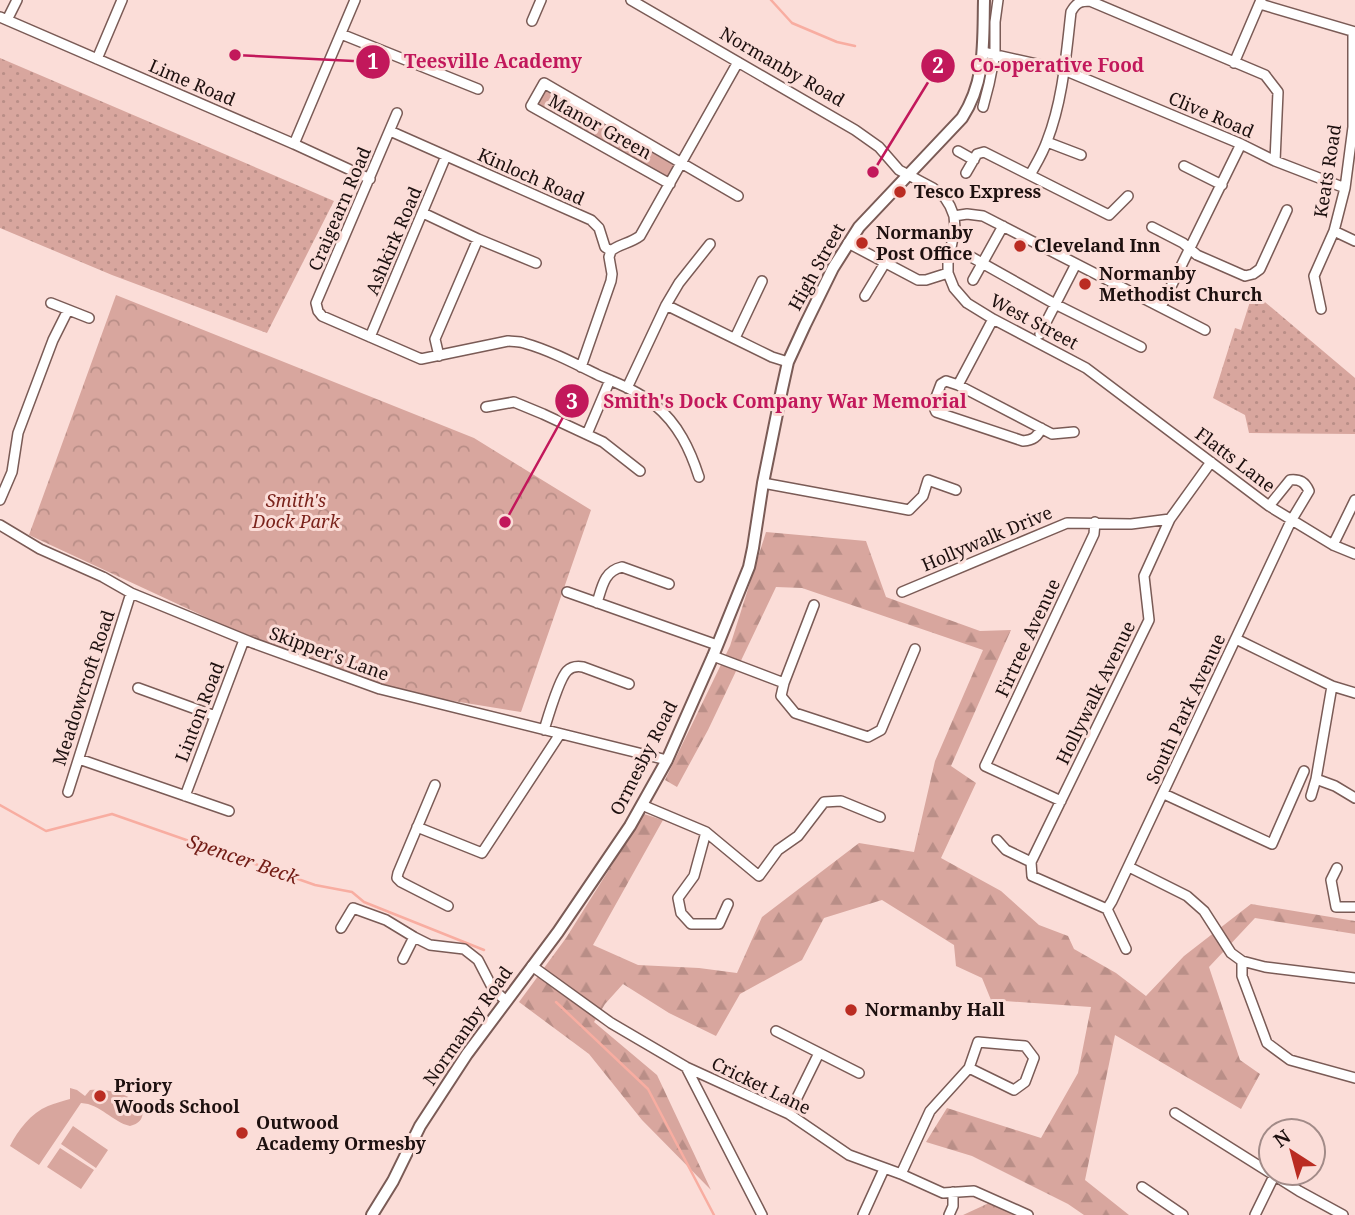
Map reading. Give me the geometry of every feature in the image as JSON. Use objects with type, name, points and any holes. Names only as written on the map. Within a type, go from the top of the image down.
[{"type":"main road","name":"High Street","points":[[753,548],[788,362],[833,268],[848,243],[872,212],[955,125],[972,102],[989,53],[984,0]]},
{"type":"main road","name":"Ormesby Road","points":[[532,966],[558,932],[642,805],[667,760],[741,587],[753,548]]},
{"type":"main road","name":"Normanby Road","points":[[372,1215],[393,1181],[420,1126],[467,1054],[532,966]]},
{"type":"street","points":[[4,19],[17,0]]},
{"type":"street","points":[[97,59],[122,0]]},
{"type":"street","points":[[294,144],[355,0]]},
{"type":"street","points":[[531,22],[541,0]]},
{"type":"street","name":"Normanby Road","points":[[631,0],[863,135],[907,175]]},
{"type":"street","points":[[983,107],[989,84],[989,53],[998,0]]},
{"type":"street","points":[[1030,175],[1047,142],[1055,115],[1071,12],[1081,1],[1090,1],[1265,75],[1279,92],[1275,160]]},
{"type":"street","points":[[1234,63],[1261,2],[1354,32]]},
{"type":"street","name":"Lime Road","points":[[4,19],[370,179]]},
{"type":"street","name":"Keats Road","points":[[1321,309],[1314,276],[1334,230],[1345,188],[1354,127],[1354,32]]},
{"type":"street","points":[[341,34],[478,89]]},
{"type":"street","name":"Clive Road","points":[[989,53],[1064,70],[1345,188]]},
{"type":"street","points":[[581,366],[611,281],[611,251],[640,236],[738,62]]},
{"type":"street","name":"Manor Green","points":[[670,184],[531,106],[544,83],[682,163]]},
{"type":"street","name":"Craigearn Road","points":[[370,337],[322,316],[316,303],[397,113]]},
{"type":"street","name":"Kinloch Road","points":[[390,131],[591,220],[598,228],[605,247],[611,251]]},
{"type":"street","points":[[1047,142],[1081,155]]},
{"type":"street","points":[[1161,307],[1241,144]]},
{"type":"street","points":[[958,151],[975,157]]},
{"type":"street","points":[[966,173],[975,157],[984,152],[1109,215],[1128,196]]},
{"type":"street","name":"Ashkirk Road","points":[[370,337],[446,156]]},
{"type":"street","points":[[682,163],[738,196]]},
{"type":"street","points":[[1184,166],[1222,185]]},
{"type":"street","points":[[848,243],[918,280],[948,273],[947,262],[955,228],[950,206],[933,188],[907,175]]},
{"type":"street","points":[[1152,228],[1183,243],[1197,255],[1245,276],[1260,269],[1287,210]]},
{"type":"street","points":[[423,213],[536,263]]},
{"type":"street","points":[[954,216],[974,214],[1003,226],[1205,330]]},
{"type":"street","points":[[974,280],[1003,226]]},
{"type":"street","points":[[1334,230],[1355,241]]},
{"type":"street","points":[[439,356],[435,339],[478,239]]},
{"type":"street","points":[[627,388],[666,305],[679,283],[710,244]]},
{"type":"street","points":[[965,254],[1055,304],[1141,347]]},
{"type":"street","points":[[865,296],[885,263]]},
{"type":"street","points":[[1040,334],[1076,264]]},
{"type":"street","name":"West Street","points":[[948,273],[954,288],[967,303],[1086,368],[1103,381]]},
{"type":"street","points":[[735,338],[762,281]]},
{"type":"street","points":[[51,303],[89,318]]},
{"type":"street","points":[[666,305],[772,357],[788,362]]},
{"type":"street","points":[[0,500],[12,472],[18,433],[53,340],[68,310]]},
{"type":"street","points":[[958,385],[993,319]]},
{"type":"street","points":[[370,337],[421,359],[508,341],[522,342],[581,366],[637,393],[668,418],[687,445],[699,477]]},
{"type":"street","points":[[587,433],[610,380]]},
{"type":"street","points":[[1041,428],[1037,436],[1030,441],[1023,441],[936,412],[933,405],[941,384],[946,381],[1052,433],[1074,432]]},
{"type":"street","name":"Flatts Lane","points":[[1103,381],[1269,506],[1333,545],[1355,554]]},
{"type":"street","points":[[486,407],[514,402],[587,433],[640,471]]},
{"type":"street","name":"Hollywalk Avenue","points":[[1031,862],[1149,620],[1144,576],[1170,519],[1211,462]]},
{"type":"street","name":"South Park Avenue","points":[[1107,909],[1164,794],[1291,521],[1309,491],[1305,483],[1297,479],[1290,480],[1269,506]]},
{"type":"street","points":[[763,484],[909,510],[923,496],[928,480],[956,490]]},
{"type":"street","points":[[1333,545],[1355,502]]},
{"type":"street","name":"Hollywalk Drive","points":[[902,592],[1067,523],[1131,524],[1170,519]]},
{"type":"street","name":"Firtree Avenue","points":[[1061,801],[985,766],[1094,534],[1096,522]]},
{"type":"street","name":"Skipper's Lane","points":[[0,525],[40,549],[103,577],[131,593],[244,640],[380,690],[667,760]]},
{"type":"street","points":[[597,603],[607,575],[616,568],[622,567],[670,584]]},
{"type":"street","points":[[566,592],[715,651],[784,682]]},
{"type":"street","name":"Meadowcroft Road","points":[[68,792],[131,593]]},
{"type":"street","points":[[814,605],[781,696],[795,713],[868,737],[881,730],[915,649]]},
{"type":"street","points":[[1237,639],[1332,686],[1355,693]]},
{"type":"street","name":"Linton Road","points":[[185,796],[244,640]]},
{"type":"street","points":[[544,730],[563,676],[571,668],[583,667],[629,684]]},
{"type":"street","points":[[1311,796],[1332,686]]},
{"type":"street","points":[[138,688],[215,716]]},
{"type":"street","points":[[418,827],[482,853],[560,734]]},
{"type":"street","points":[[79,759],[229,811]]},
{"type":"street","points":[[1164,794],[1272,844],[1304,771]]},
{"type":"street","points":[[1316,779],[1355,798]]},
{"type":"street","points":[[435,785],[397,878],[447,906]]},
{"type":"street","points":[[642,805],[706,832],[759,876],[778,850],[798,836],[824,802],[841,801],[880,817]]},
{"type":"street","points":[[706,832],[694,876],[678,898],[681,913],[691,923],[719,924],[728,904]]},
{"type":"street","points":[[997,840],[1006,850],[1031,862],[1032,876],[1107,909],[1126,949]]},
{"type":"street","points":[[1129,867],[1187,896],[1204,911],[1231,953],[1242,961],[1265,967],[1355,978]]},
{"type":"street","points":[[1337,868],[1331,880],[1336,907],[1355,907]]},
{"type":"street","points":[[341,928],[353,908],[386,920],[430,945],[464,949],[478,960],[493,989],[505,1000]]},
{"type":"street","points":[[403,959],[414,937]]},
{"type":"street","points":[[1242,961],[1242,976],[1267,1043],[1290,1060],[1355,1078]]},
{"type":"street","name":"Cricket Lane","points":[[532,966],[611,1023],[687,1067],[789,1114],[849,1155],[943,1193],[974,1191],[1028,1215]]},
{"type":"street","points":[[776,1031],[859,1073]]},
{"type":"street","points":[[901,1174],[930,1111],[969,1068],[978,1042],[1025,1046],[1034,1058],[1025,1082],[1014,1090],[969,1068]]},
{"type":"street","points":[[789,1114],[820,1053]]},
{"type":"street","points":[[687,1067],[762,1215]]},
{"type":"street","points":[[1175,1113],[1257,1165]]},
{"type":"street","points":[[863,1215],[884,1169]]},
{"type":"street","points":[[1142,1187],[1183,1215]]},
{"type":"street","points":[[1255,1215],[1269,1187]]},
{"type":"street","points":[[1293,1187],[1343,1215]]},
{"type":"street","points":[[949,1215],[953,1206],[953,1192]]},
{"type":"green space","points":[[0,58],[334,201],[267,333],[112,275],[0,228]]},
{"type":"green space","points":[[546,90],[677,166],[670,181],[535,106]]},
{"type":"green space","points":[[1253,292],[1355,378],[1355,434],[1249,433],[1245,415],[1213,398],[1235,328],[1241,330]]},
{"type":"green space","name":"Smith's Dock Park","points":[[116,295],[474,438],[591,510],[521,712],[386,690],[240,633],[29,535]]},
{"type":"green space","points":[[766,532],[866,541],[886,597],[980,631],[1011,630],[951,766],[976,783],[941,858],[1001,891],[1039,925],[1068,936],[1074,949],[1116,973],[1146,996],[1184,956],[1251,904],[1355,921],[1355,934],[1255,918],[1209,967],[1240,1060],[1260,1074],[1241,1109],[1115,1035],[1085,1180],[1129,1215],[1084,1215],[1068,1204],[972,1156],[926,1142],[947,1108],[1041,1138],[1078,1073],[1091,1007],[991,1000],[982,978],[956,966],[954,945],[882,900],[824,918],[802,960],[740,994],[716,1036],[669,1013],[623,984],[605,1004],[594,1022],[657,1075],[711,1190],[642,1120],[589,1054],[519,1002],[566,938],[644,814],[663,820],[593,945],[638,965],[737,973],[762,917],[859,843],[914,852],[935,761],[983,650],[802,588],[776,587],[708,730],[677,787],[665,780],[730,646]]},
{"type":"green space","points":[[70,1088],[85,1096],[90,1090],[123,1095],[141,1105],[142,1118],[130,1126],[95,1106],[81,1103],[39,1165],[10,1146],[21,1128],[36,1113],[70,1099]]},
{"type":"green space","points":[[73,1126],[108,1150],[96,1168],[61,1144]]},
{"type":"green space","points":[[60,1148],[94,1170],[81,1189],[47,1167]]},
{"type":"green space","points":[[989,1203],[1020,1215],[963,1215]]},
{"type":"waterway","points":[[771,0],[792,23],[837,42],[855,46]]},
{"type":"waterway","name":"Spencer Beck","points":[[0,805],[46,831],[112,814],[315,885],[352,892],[364,902],[484,950]]},
{"type":"waterway","name":"Spencer Beck","points":[[556,1002],[648,1089],[714,1215]]},
{"type":"place","name":"Teesville Academy","points":[[235,55]]},
{"type":"place","name":"Co-operative Food","points":[[873,172]]},
{"type":"place","name":"Tesco Express","points":[[900,192]]},
{"type":"place","name":"Normanby Post Office","points":[[862,243]]},
{"type":"place","name":"Cleveland Inn","points":[[1020,246]]},
{"type":"place","name":"Normanby Methodist Church","points":[[1085,284]]},
{"type":"place","name":"Smith's Dock Company War Memorial","points":[[505,522]]},
{"type":"place","name":"Normanby Hall","points":[[851,1010]]},
{"type":"place","name":"Priory Woods School","points":[[100,1096]]},
{"type":"place","name":"Outwood Academy Ormesby","points":[[242,1133]]}]
